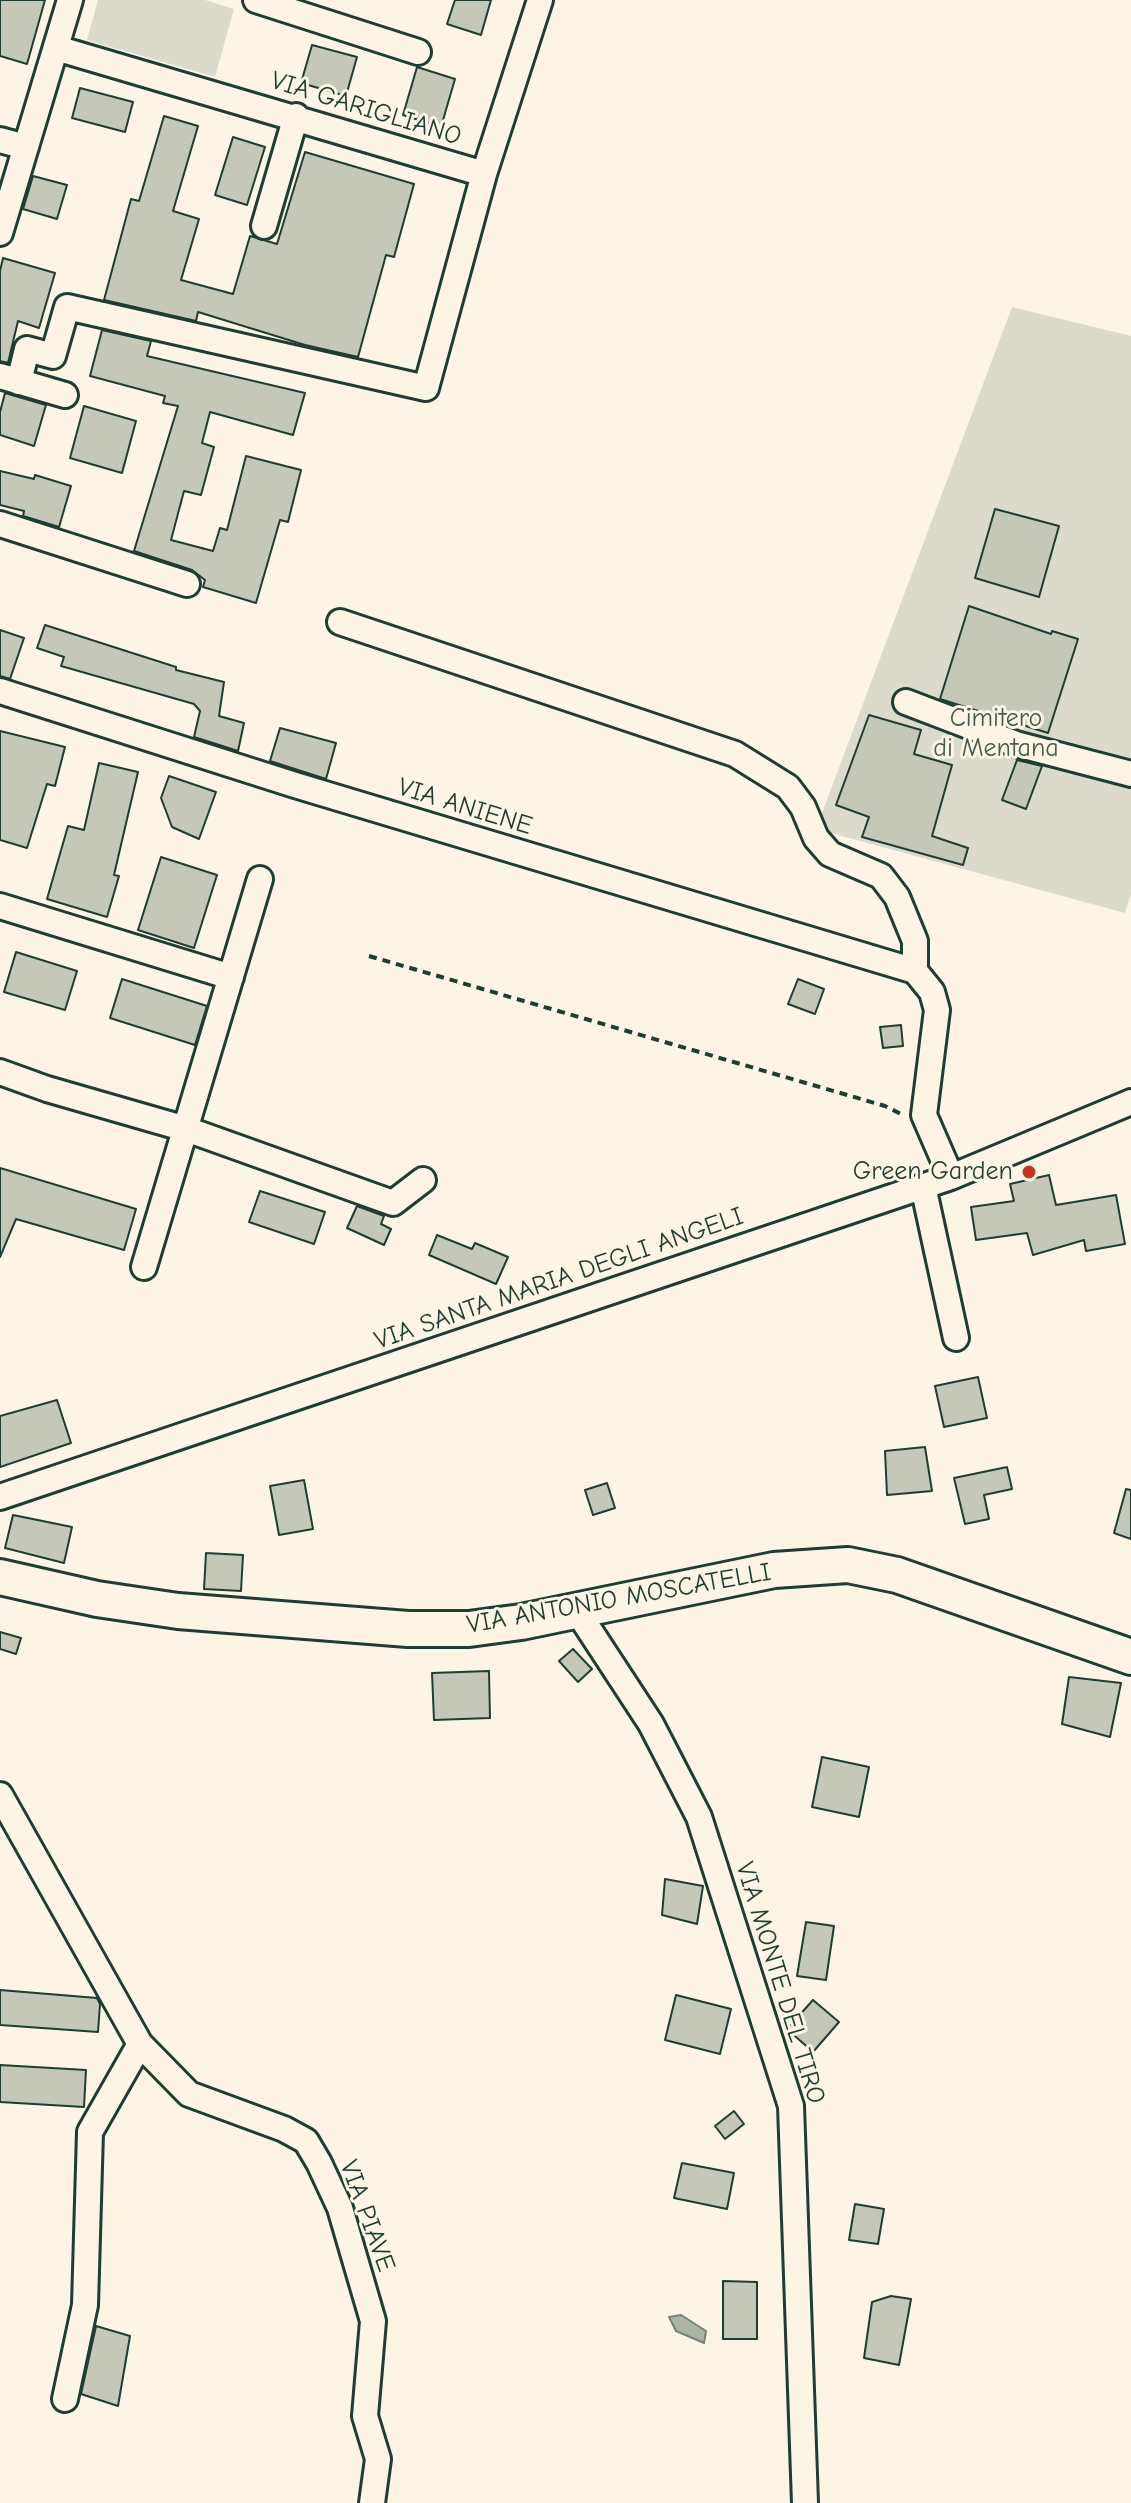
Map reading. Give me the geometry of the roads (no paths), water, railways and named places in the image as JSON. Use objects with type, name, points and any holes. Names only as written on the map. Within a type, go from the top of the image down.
[{"type":"street","points":[[0,233],[70,0]]},
{"type":"street","points":[[256,0],[418,52]]},
{"type":"street","name":"VIA GARIGLIANO","points":[[56,48],[296,116],[484,174],[540,0]]},
{"type":"street","points":[[264,226],[296,116]]},
{"type":"street","points":[[0,140],[26,147]]},
{"type":"street","points":[[65,395],[10,379],[27,349],[53,356],[67,307],[426,388],[484,174]]},
{"type":"street","points":[[0,524],[187,584]]},
{"type":"street","points":[[340,622],[735,754],[788,787],[803,807],[816,838],[830,854],[881,876],[897,897],[915,941],[915,971],[932,992],[937,1010],[924,1115],[951,1177]]},
{"type":"street","name":"VIA ANIENE","points":[[0,691],[295,785],[915,971]]},
{"type":"street","points":[[906,702],[1016,744],[1131,774]]},
{"type":"street","points":[[144,1267],[260,879]]},
{"type":"street","points":[[0,906],[231,977]]},
{"type":"street","points":[[0,1072],[47,1089],[186,1129],[393,1203],[423,1180]]},
{"type":"street","name":"VIA SANTA MARIA DEGLI ANGELI","points":[[0,1497],[951,1177],[1131,1102]]},
{"type":"street","points":[[923,1186],[956,1338]]},
{"type":"street","name":"VIA ANTONIO MOSCATELLI","points":[[0,1577],[144,1607],[394,1628],[481,1628],[774,1570],[848,1565],[897,1575],[1131,1657]]},
{"type":"street","name":"VIA MONTE DEL TIRO","points":[[577,1611],[655,1732],[699,1817],[791,2106],[805,2503]]},
{"type":"street","name":"VIA PIAVE","points":[[0,1795],[140,2044],[189,2094],[284,2129],[306,2141],[319,2163],[340,2208],[373,2321],[365,2416],[378,2459],[372,2503]]},
{"type":"street","points":[[65,2399],[85,2305],[90,2132],[140,2044]]},
{"type":"place","name":"Green Garden","points":[[1029,1172]]},
{"type":"park label","name":"Cimitero di Mentana","points":[[996,734]]}]
